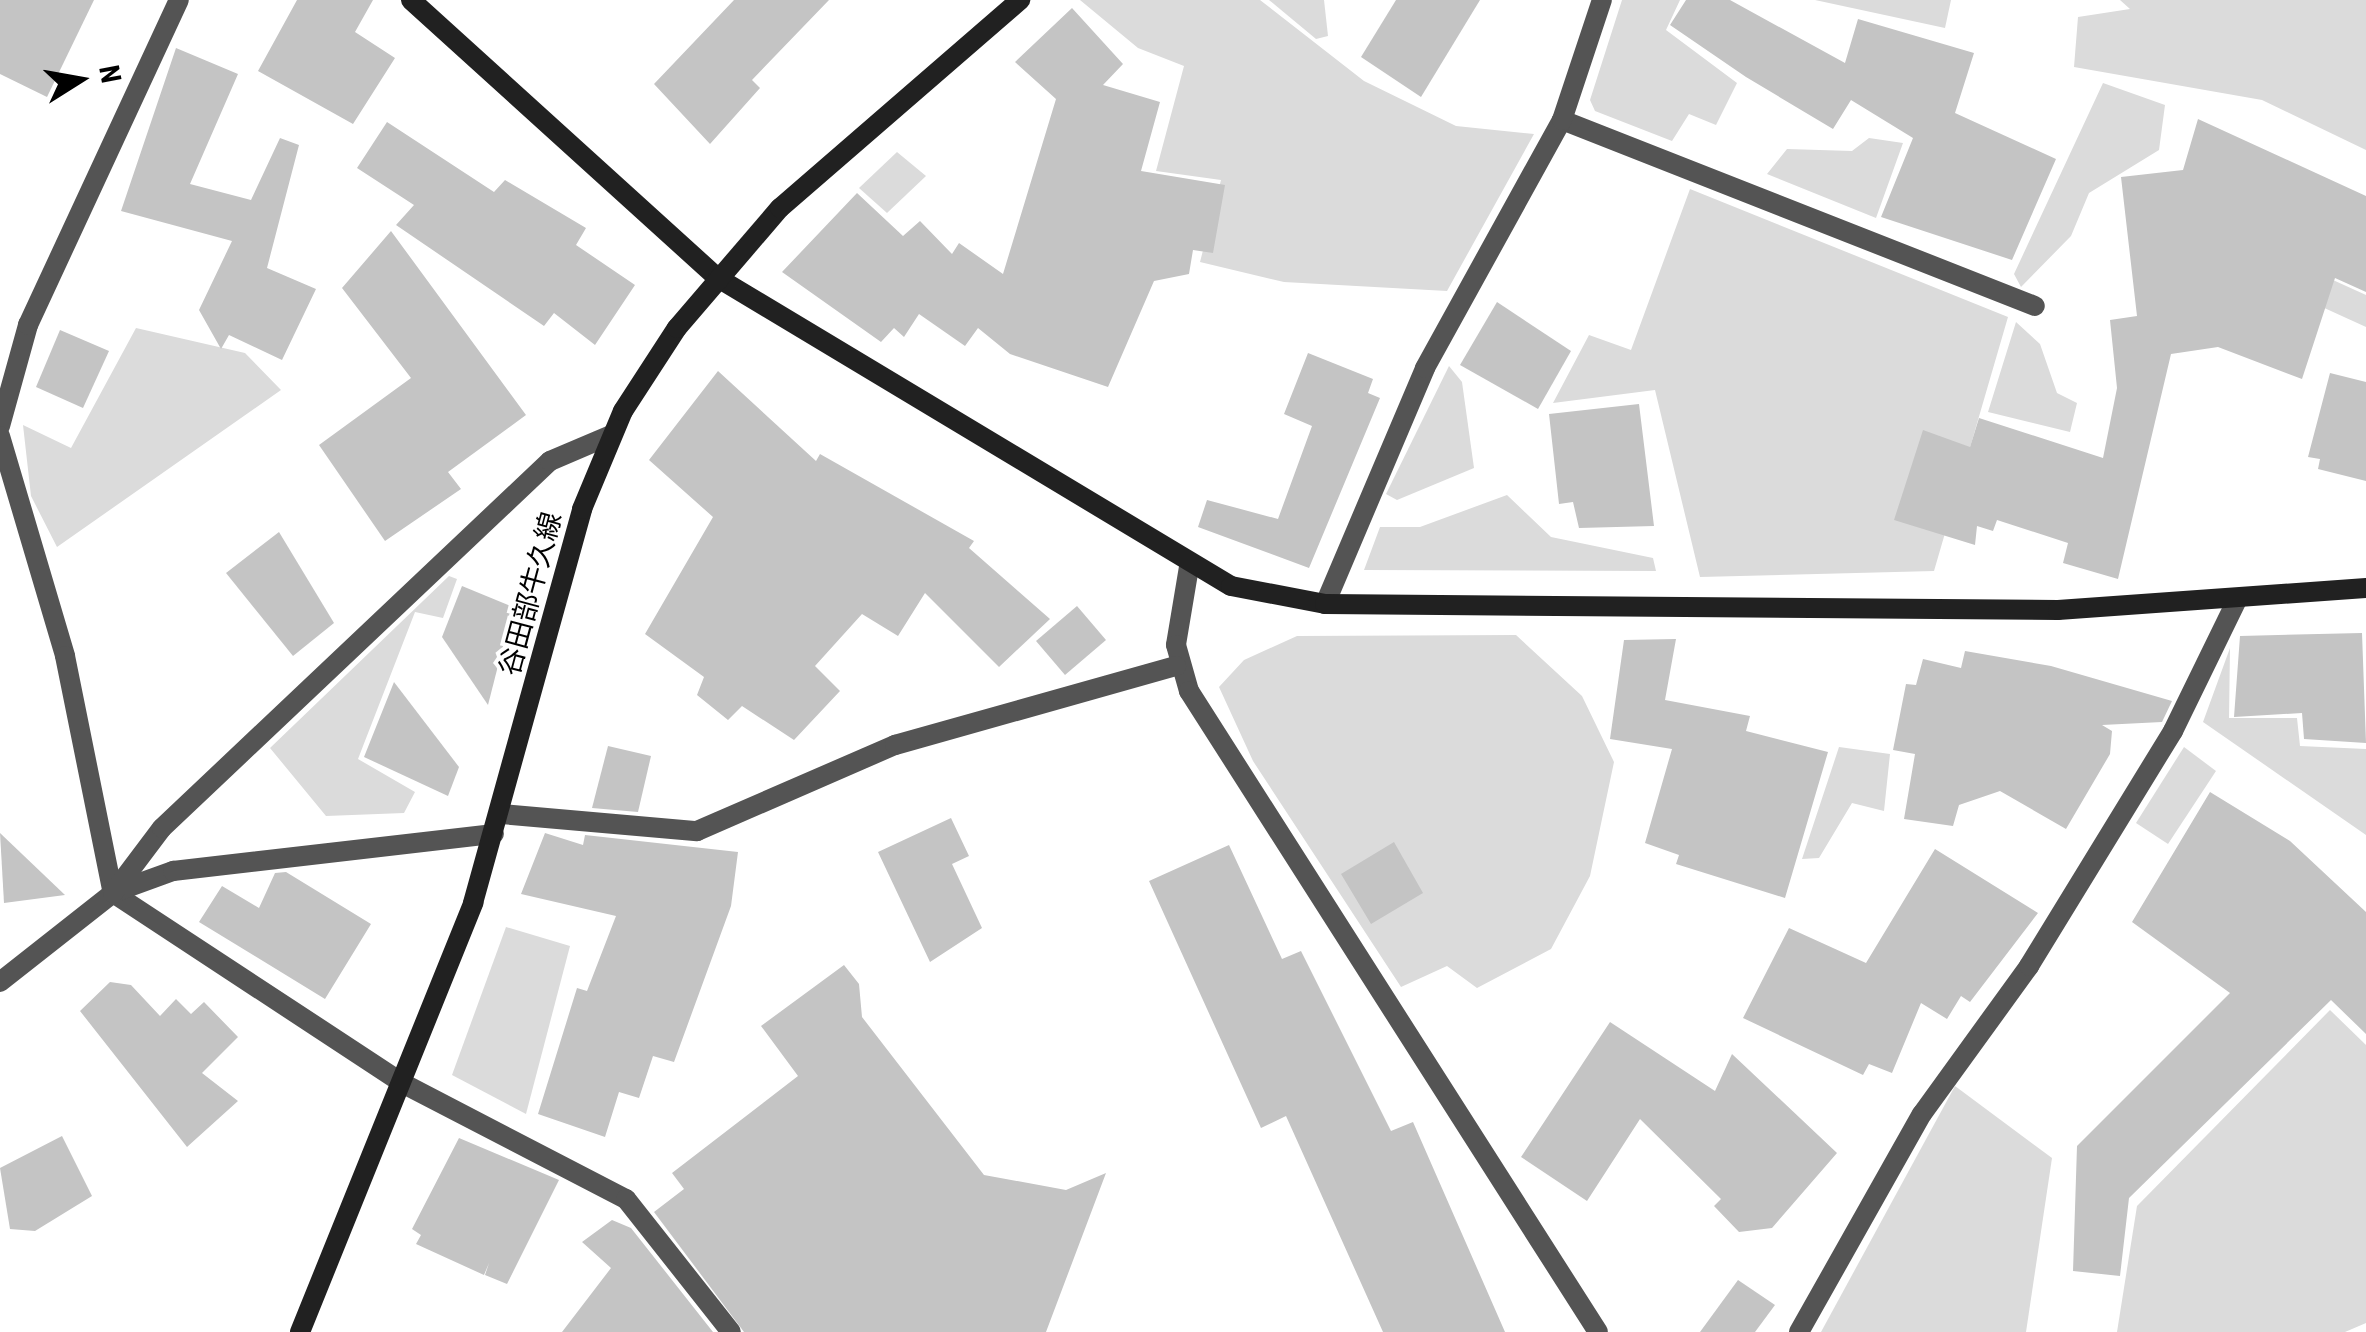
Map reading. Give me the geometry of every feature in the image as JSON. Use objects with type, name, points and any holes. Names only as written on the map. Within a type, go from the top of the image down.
[{"type":"street","points":[[0,426],[28,324],[179,0]]},
{"type":"street","points":[[410,0],[718,278],[1189,568],[1231,586],[1326,604],[2058,610],[2236,602],[2366,588]]},
{"type":"street","name":"谷田部牛久線","points":[[300,1332],[404,1084],[497,824],[611,435],[654,358],[780,208],[1020,0]]},
{"type":"street","points":[[1326,604],[1425,368],[1562,120],[1602,0]]},
{"type":"street","points":[[1562,120],[2034,306]]},
{"type":"street","points":[[0,982],[113,892],[162,828],[550,461],[611,435]]},
{"type":"street","points":[[0,436],[65,656],[113,892],[404,1084],[641,1210],[730,1332]]},
{"type":"street","points":[[1189,568],[1176,666],[1598,1332]]},
{"type":"street","points":[[1798,1332],[1922,1114],[2029,966],[2173,731],[2236,602]]},
{"type":"street","points":[[113,892],[173,872],[497,824],[697,831],[895,745],[1176,666]]},
{"type":"shaded area","points":[[1080,0],[1260,0],[1364,81],[1456,126],[1534,134],[1447,291],[1284,282],[1200,262],[1221,180],[1156,171],[1184,66],[1138,48]]},
{"type":"shaded area","points":[[1269,0],[1324,0],[1328,36],[1316,39]]},
{"type":"shaded area","points":[[1622,0],[1680,0],[1666,30],[1737,83],[1716,125],[1689,114],[1672,141],[1595,111],[1590,100]]},
{"type":"shaded area","points":[[1815,0],[1951,0],[1945,28]]},
{"type":"shaded area","points":[[2120,0],[2366,0],[2366,150],[2262,100],[2074,67],[2078,17],[2130,9]]},
{"type":"shaded area","points":[[2103,83],[2165,105],[2159,150],[2089,193],[2071,236],[2021,287],[2014,274]]},
{"type":"shaded area","points":[[1869,138],[1903,143],[1876,218],[1767,174],[1787,149],[1852,151]]},
{"type":"shaded area","points":[[897,152],[926,176],[887,213],[859,188]]},
{"type":"shaded area","points":[[1690,189],[2008,317],[1934,571],[1700,577],[1655,390],[1553,403],[1589,335],[1631,350]]},
{"type":"shaded area","points":[[2229,233],[2366,295],[2366,327],[2217,259]]},
{"type":"shaded area","points":[[2016,322],[2040,344],[2057,393],[2077,403],[2070,432],[1988,412]]},
{"type":"shaded area","points":[[136,328],[245,353],[281,390],[57,547],[31,496],[23,425],[71,448]]},
{"type":"shaded area","points":[[1449,366],[1462,382],[1474,468],[1397,500],[1386,494]]},
{"type":"shaded area","points":[[1507,495],[1551,537],[1653,558],[1656,571],[1364,570],[1380,527],[1420,527]]},
{"type":"shaded area","points":[[449,576],[457,579],[443,618],[415,612],[358,759],[415,792],[404,813],[326,816],[270,748]]},
{"type":"shaded area","points":[[1516,635],[1582,696],[1614,762],[1590,876],[1551,949],[1477,988],[1447,966],[1401,987],[1253,761],[1219,687],[1244,660],[1297,636]]},
{"type":"shaded area","points":[[2230,648],[2229,718],[2297,718],[2300,746],[2366,749],[2366,835],[2203,722]]},
{"type":"shaded area","points":[[1839,747],[1890,754],[1884,811],[1852,803],[1819,858],[1802,859]]},
{"type":"shaded area","points":[[2184,747],[2216,771],[2168,844],[2136,823]]},
{"type":"shaded area","points":[[506,927],[570,946],[526,1114],[452,1075]]},
{"type":"shaded area","points":[[2330,1010],[2366,1045],[2366,1323],[2345,1332],[2117,1332],[2137,1206]]},
{"type":"shaded area","points":[[1955,1086],[2052,1158],[2026,1332],[1821,1332]]},
{"type":"building","points":[[0,0],[94,0],[47,97],[0,74]]},
{"type":"building","points":[[297,0],[373,0],[355,32],[395,58],[353,124],[258,71]]},
{"type":"building","points":[[734,0],[829,0],[752,80],[760,88],[710,144],[654,84]]},
{"type":"building","points":[[1396,0],[1480,0],[1421,97],[1361,57]]},
{"type":"building","points":[[1686,0],[1730,0],[1845,63],[1858,19],[1974,53],[1955,113],[2056,159],[2012,260],[1881,217],[1913,138],[1851,100],[1833,129],[1746,77],[1670,25]]},
{"type":"building","points":[[1072,8],[1123,64],[1103,85],[1160,102],[1141,171],[1225,185],[1213,253],[1193,250],[1189,274],[1154,281],[1108,387],[1010,354],[978,328],[965,346],[919,314],[904,337],[894,328],[881,342],[782,272],[857,193],[903,236],[920,221],[952,254],[959,243],[1003,274],[1056,99],[1015,62]]},
{"type":"building","points":[[176,48],[238,74],[190,184],[251,200],[280,138],[299,145],[267,268],[316,289],[282,360],[229,335],[221,349],[199,310],[232,241],[121,211]]},
{"type":"building","points":[[2198,119],[2366,196],[2366,292],[2335,278],[2302,379],[2218,347],[2171,354],[2118,579],[2063,563],[2068,543],[1997,520],[1993,531],[1977,526],[1975,545],[1894,520],[1923,430],[1970,447],[1979,418],[2103,458],[2117,388],[2110,320],[2137,316],[2121,177],[2183,170]]},
{"type":"building","points":[[387,122],[494,192],[505,180],[586,228],[576,245],[635,285],[595,345],[554,313],[544,326],[396,225],[414,205],[357,168]]},
{"type":"building","points":[[391,231],[526,415],[448,472],[461,489],[385,541],[319,445],[411,378],[342,288]]},
{"type":"building","points":[[1497,302],[1571,351],[1538,409],[1460,365]]},
{"type":"building","points":[[60,330],[109,351],[83,408],[36,387]]},
{"type":"building","points":[[1308,353],[1373,379],[1368,393],[1380,398],[1309,568],[1198,527],[1207,500],[1278,519],[1312,426],[1284,414]]},
{"type":"building","points":[[718,371],[816,461],[820,454],[974,541],[969,548],[1050,619],[999,667],[925,593],[898,636],[862,614],[815,666],[840,691],[794,740],[742,706],[728,720],[697,695],[704,677],[645,634],[713,517],[649,460]]},
{"type":"building","points":[[2330,373],[2366,382],[2366,481],[2318,469],[2320,459],[2308,457]]},
{"type":"building","points":[[1639,404],[1654,526],[1579,528],[1573,502],[1559,504],[1549,414]]},
{"type":"building","points":[[279,532],[334,623],[293,656],[226,573]]},
{"type":"building","points":[[462,586],[513,607],[488,705],[442,637]]},
{"type":"building","points":[[1077,606],[1106,640],[1065,675],[1036,641]]},
{"type":"building","points":[[2362,633],[2366,743],[2304,739],[2302,713],[2234,717],[2240,636]]},
{"type":"building","points":[[1676,639],[1665,700],[1750,716],[1746,731],[1828,752],[1785,898],[1676,864],[1679,855],[1645,843],[1672,749],[1610,739],[1624,640]]},
{"type":"building","points":[[1965,651],[2051,666],[2172,701],[2162,722],[2102,725],[2112,731],[2110,754],[2066,829],[2000,791],[1959,805],[1953,826],[1904,819],[1915,754],[1893,750],[1906,684],[1916,685],[1923,659],[1961,668]]},
{"type":"building","points":[[394,682],[459,767],[448,796],[364,757]]},
{"type":"building","points":[[608,746],[651,756],[638,812],[592,808]]},
{"type":"building","points":[[2210,792],[2290,841],[2366,912],[2366,1034],[2331,1000],[2129,1198],[2120,1276],[2073,1271],[2077,1146],[2230,993],[2132,922]]},
{"type":"building","points":[[951,818],[969,856],[952,864],[982,928],[930,962],[878,852]]},
{"type":"building","points":[[0,833],[65,895],[4,903]]},
{"type":"building","points":[[545,833],[583,845],[585,835],[738,852],[731,906],[674,1062],[653,1056],[639,1098],[619,1092],[605,1137],[538,1114],[577,988],[587,991],[616,916],[521,894]]},
{"type":"building","points":[[1394,842],[1423,893],[1371,924],[1341,874]]},
{"type":"building","points":[[1229,845],[1282,959],[1301,951],[1391,1131],[1413,1122],[1505,1332],[1383,1332],[1286,1116],[1261,1128],[1149,881]]},
{"type":"building","points":[[1935,849],[2038,913],[1970,1002],[1961,996],[1947,1019],[1921,1003],[1892,1073],[1869,1064],[1863,1075],[1743,1018],[1789,928],[1866,963]]},
{"type":"building","points":[[286,872],[371,924],[325,999],[199,922],[222,886],[259,908],[275,873]]},
{"type":"building","points":[[844,965],[859,984],[862,1017],[984,1175],[1066,1190],[1106,1173],[1046,1332],[744,1332],[654,1212],[684,1189],[672,1173],[798,1076],[761,1026]]},
{"type":"building","points":[[110,982],[131,985],[160,1016],[176,999],[191,1014],[204,1002],[238,1037],[202,1073],[238,1101],[187,1147],[80,1011]]},
{"type":"building","points":[[1610,1022],[1715,1091],[1732,1054],[1837,1153],[1772,1228],[1739,1232],[1714,1206],[1721,1199],[1640,1119],[1587,1201],[1521,1157]]},
{"type":"building","points":[[62,1136],[92,1196],[35,1231],[10,1229],[0,1168]]},
{"type":"building","points":[[459,1138],[559,1180],[507,1284],[485,1275],[489,1263],[484,1275],[416,1244],[421,1235],[412,1229]]},
{"type":"building","points":[[612,1220],[631,1228],[713,1332],[562,1332],[611,1268],[582,1242]]},
{"type":"building","points":[[1738,1280],[1775,1305],[1755,1332],[1700,1332]]}]
